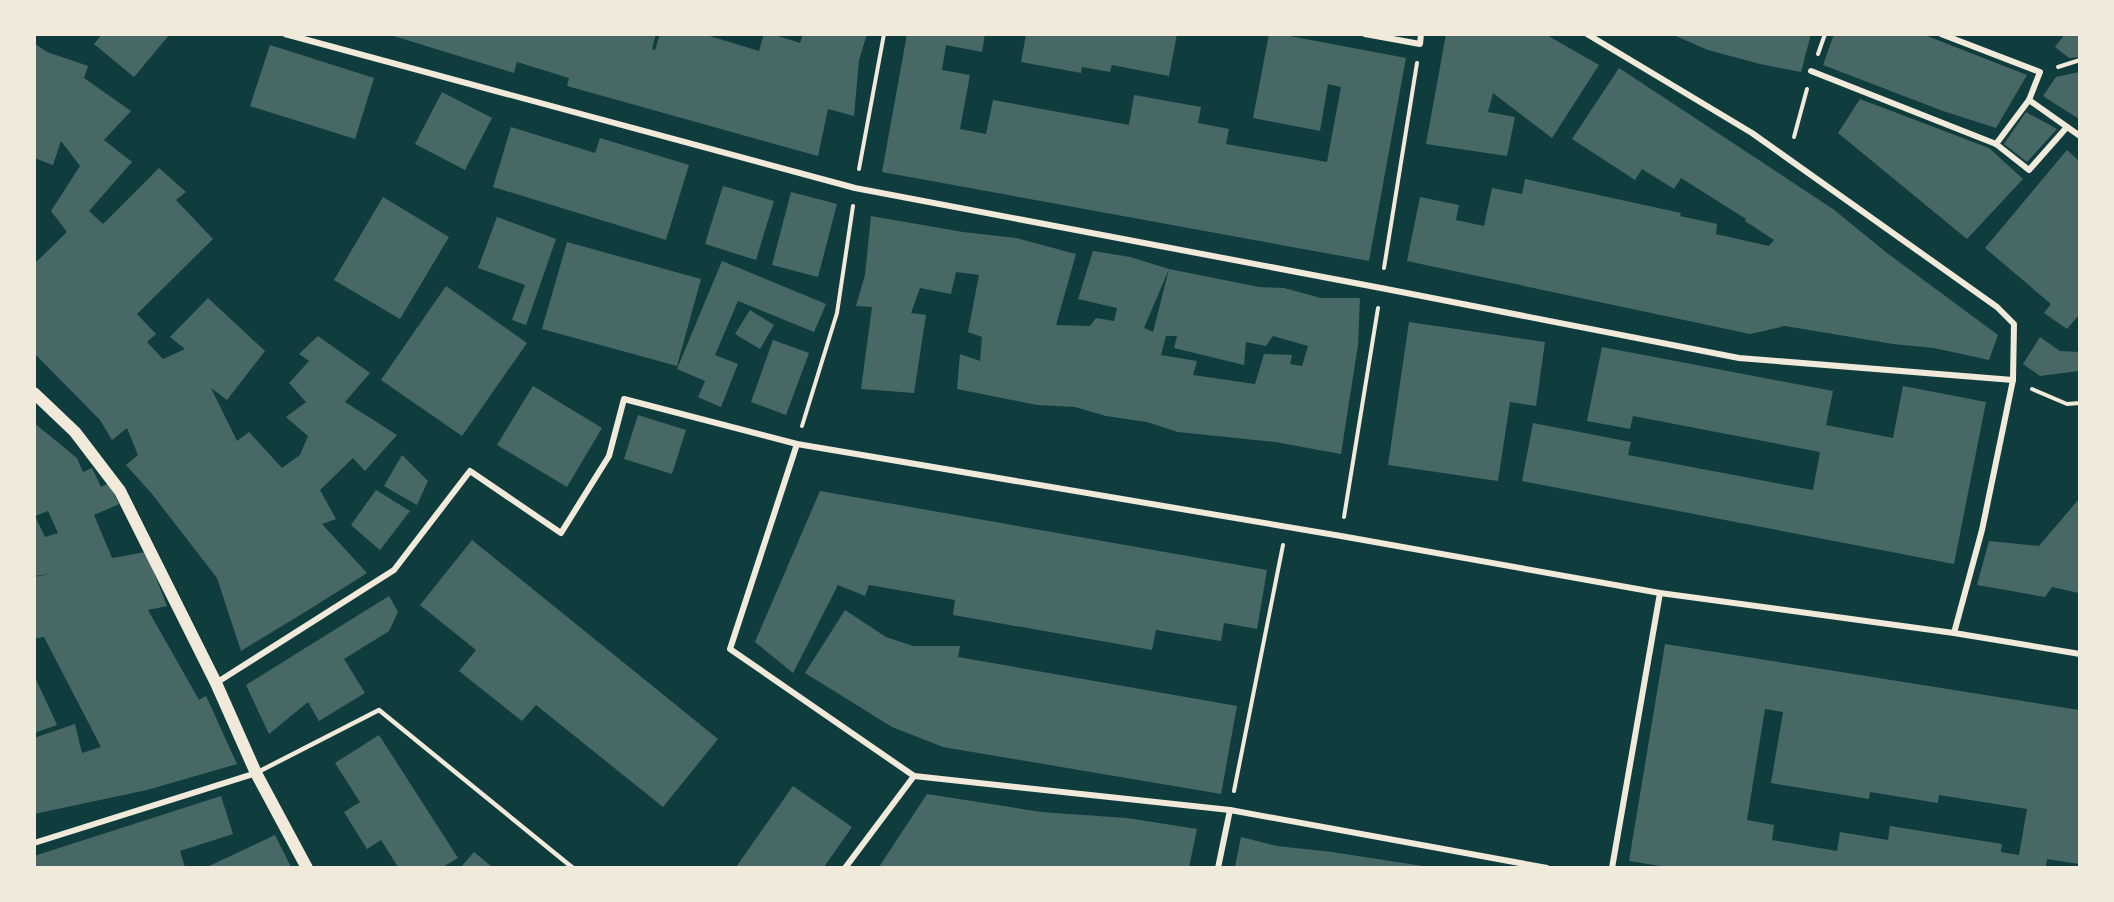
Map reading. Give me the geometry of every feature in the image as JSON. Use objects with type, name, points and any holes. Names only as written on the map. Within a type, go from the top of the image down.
[{"type":"main road","points":[[34,393],[75,432],[120,491],[216,683],[256,773],[307,867]]},
{"type":"street","points":[[285,34],[855,188],[1739,358],[2013,380]]},
{"type":"street","points":[[1365,34],[1420,44],[1421,34]]},
{"type":"street","points":[[1587,34],[1752,133],[1997,307],[2014,324],[2013,380],[1982,530],[1954,633]]},
{"type":"street","points":[[1941,34],[2040,72],[2029,100],[1996,144]]},
{"type":"street","points":[[1811,71],[1996,144],[2028,170],[2067,127]]},
{"type":"street","points":[[2029,100],[2079,136]]},
{"type":"street","points":[[216,683],[394,570],[470,471],[561,533],[609,456],[624,399],[797,444],[1660,592],[1954,633],[2079,654]]},
{"type":"street","points":[[797,444],[730,650],[914,776],[1230,810],[1547,867]]},
{"type":"street","points":[[1612,867],[1660,592]]},
{"type":"street","points":[[34,843],[256,773]]},
{"type":"street","points":[[845,867],[914,776]]},
{"type":"street","points":[[1218,867],[1230,810]]},
{"type":"lane","points":[[256,773],[379,710],[573,867]]},
{"type":"path","points":[[797,444],[837,313],[855,188],[884,34]]},
{"type":"path","points":[[1789,159],[1811,71],[1824,34]]},
{"type":"path","points":[[1341,536],[1420,44]]},
{"type":"path","points":[[2013,380],[2067,404],[2079,403]]},
{"type":"path","points":[[1230,810],[1287,527]]},
{"type":"building","points":[[102,34],[170,34],[134,77],[94,44]]},
{"type":"building","points":[[387,34],[656,34],[652,49],[655,50],[660,34],[703,34],[759,51],[764,34],[772,34],[800,43],[803,34],[867,34],[859,60],[854,116],[828,109],[818,156],[567,86],[569,78],[517,62],[514,73]]},
{"type":"building","points":[[907,34],[985,34],[982,52],[946,45],[942,70],[970,75],[960,129],[986,134],[993,100],[1129,125],[1134,95],[1201,107],[1198,123],[1229,129],[1226,144],[1327,162],[1341,87],[1328,84],[1320,131],[1253,118],[1269,34],[1406,58],[1369,261],[882,172]]},
{"type":"building","points":[[1026,34],[1177,34],[1169,76],[1112,65],[1110,72],[1082,67],[1081,73],[1021,62]]},
{"type":"building","points":[[1446,34],[1545,34],[1599,65],[1552,138],[1493,93],[1488,112],[1515,117],[1507,156],[1426,144]]},
{"type":"building","points":[[1671,34],[1811,34],[1801,72],[1708,50]]},
{"type":"building","points":[[1834,34],[1922,34],[2027,75],[1996,128],[1943,111],[1823,65]]},
{"type":"building","points":[[2065,34],[2079,34],[2079,57],[2069,58],[2055,47]]},
{"type":"building","points":[[34,43],[47,52],[88,66],[84,78],[131,111],[104,140],[132,162],[89,211],[103,224],[159,168],[186,192],[176,200],[213,239],[137,314],[156,334],[147,342],[163,359],[185,349],[170,337],[208,298],[265,351],[227,400],[211,388],[237,441],[249,432],[282,468],[300,455],[308,436],[286,417],[306,402],[289,383],[309,361],[299,354],[318,336],[370,373],[345,402],[397,435],[365,471],[353,458],[320,490],[336,519],[322,524],[367,573],[241,651],[217,578],[152,494],[126,465],[138,455],[127,428],[112,440],[100,420],[34,353],[34,264],[67,232],[51,211],[80,166],[61,141],[53,165],[34,158]]},
{"type":"building","points":[[270,45],[374,78],[355,139],[250,106]]},
{"type":"building","points":[[1619,68],[1833,209],[1887,253],[1998,335],[1989,360],[1934,348],[1893,344],[1785,326],[1750,334],[1407,261],[1420,197],[1459,205],[1456,220],[1484,226],[1492,188],[1522,194],[1525,179],[1681,213],[1680,216],[1717,224],[1716,234],[1769,246],[1774,240],[1745,221],[1746,219],[1681,178],[1674,189],[1642,169],[1635,180],[1572,139]]},
{"type":"building","points":[[2079,72],[2079,119],[2043,96],[2056,77]]},
{"type":"building","points":[[442,92],[492,118],[465,170],[415,144]]},
{"type":"building","points":[[1860,99],[1989,148],[2023,179],[1967,239],[1838,133]]},
{"type":"building","points":[[2026,112],[2057,129],[2027,162],[2004,144]]},
{"type":"building","points":[[511,127],[595,153],[600,138],[689,165],[666,240],[493,187]]},
{"type":"building","points":[[2067,150],[2079,161],[2079,315],[2067,329],[2044,313],[2051,304],[1985,248]]},
{"type":"building","points":[[723,186],[774,201],[756,260],[705,244]]},
{"type":"building","points":[[791,192],[837,204],[818,277],[772,265]]},
{"type":"building","points":[[383,197],[449,237],[400,319],[334,280]]},
{"type":"building","points":[[871,216],[963,232],[1016,238],[1076,254],[1056,325],[1090,326],[1096,318],[1114,321],[1117,308],[1078,299],[1093,251],[1130,257],[1169,269],[1259,287],[1284,288],[1321,298],[1360,298],[1358,345],[1341,454],[1275,442],[1178,432],[1147,422],[1106,416],[1075,407],[1037,405],[957,389],[960,354],[980,361],[982,337],[968,332],[979,275],[956,272],[951,294],[920,288],[911,313],[926,315],[914,393],[861,389],[872,307],[856,306],[865,275]],"holes":[[[1169,269],[1153,332],[1144,328]],[[1166,336],[1177,336],[1174,348],[1244,365],[1246,342],[1266,346],[1273,336],[1308,346],[1302,366],[1290,364],[1292,355],[1264,354],[1255,384],[1193,375],[1197,361],[1161,355]]]},
{"type":"building","points":[[497,217],[556,239],[526,325],[512,320],[525,285],[478,268]]},
{"type":"building","points":[[567,242],[701,279],[677,366],[542,329]]},
{"type":"building","points":[[722,261],[826,304],[814,332],[738,301],[715,355],[738,364],[721,407],[698,397],[705,381],[677,369]]},
{"type":"building","points":[[446,286],[527,343],[462,436],[381,380]]},
{"type":"building","points":[[750,310],[774,325],[760,349],[735,334]]},
{"type":"building","points":[[1409,322],[1545,342],[1536,406],[1510,402],[1498,481],[1388,465]]},
{"type":"building","points":[[2040,337],[2060,351],[2079,352],[2079,371],[2040,376],[2023,364]]},
{"type":"building","points":[[773,340],[809,353],[786,415],[751,402]]},
{"type":"building","points":[[1602,347],[1833,391],[1826,425],[1893,438],[1903,386],[1986,402],[1954,564],[1522,481],[1533,423],[1631,442],[1628,455],[1813,490],[1820,452],[1633,416],[1630,429],[1587,421]]},
{"type":"building","points":[[533,386],[602,428],[567,487],[497,445]]},
{"type":"building","points":[[638,415],[686,430],[672,474],[624,459]]},
{"type":"building","points":[[34,423],[77,458],[83,472],[92,468],[101,487],[109,483],[119,504],[94,515],[112,558],[146,552],[167,606],[148,610],[199,700],[206,696],[237,764],[147,790],[34,814],[34,738],[75,724],[82,753],[101,747],[44,637],[34,639],[34,577],[50,574],[34,576]],"holes":[[[48,511],[58,533],[45,537],[35,516]]]},
{"type":"building","points":[[402,455],[428,481],[417,505],[384,486]]},
{"type":"building","points":[[376,490],[410,511],[380,550],[351,525]]},
{"type":"building","points":[[820,491],[1267,570],[1257,629],[1224,623],[1221,641],[1156,630],[1152,650],[953,615],[955,600],[869,585],[865,596],[838,585],[793,673],[755,642]]},
{"type":"building","points":[[2079,499],[2079,593],[2052,587],[2045,597],[1977,585],[1989,541],[2039,546]]},
{"type":"building","points":[[472,540],[718,739],[663,807],[536,705],[522,721],[459,671],[476,650],[420,605]]},
{"type":"building","points":[[389,596],[398,612],[389,631],[344,659],[365,693],[319,721],[308,702],[269,734],[246,685]]},
{"type":"building","points":[[845,610],[886,637],[913,646],[960,646],[958,657],[1237,706],[1221,794],[943,747],[892,727],[805,673]]},
{"type":"building","points":[[1665,644],[2079,710],[2079,864],[2047,859],[2046,867],[1667,867],[1629,861]],"holes":[[[1765,709],[1783,712],[1771,783],[1869,799],[1870,792],[1938,803],[1939,795],[2027,809],[2019,855],[2001,852],[2002,844],[1890,826],[1888,840],[1840,832],[1837,851],[1772,840],[1774,825],[1747,820]]]},
{"type":"building","points":[[34,675],[57,725],[34,733]]},
{"type":"building","points":[[379,735],[458,858],[443,867],[398,867],[381,840],[367,849],[344,812],[360,802],[335,763]]},
{"type":"building","points":[[793,786],[852,827],[824,867],[736,867]]},
{"type":"building","points":[[927,794],[1041,812],[1127,818],[1197,829],[1189,867],[879,867]]},
{"type":"building","points":[[221,796],[233,834],[180,851],[185,867],[34,867],[34,856]]},
{"type":"building","points":[[275,835],[291,867],[207,867]]},
{"type":"building","points":[[1241,837],[1277,846],[1429,867],[1235,867]]},
{"type":"building","points":[[474,852],[492,867],[461,867]]}]
